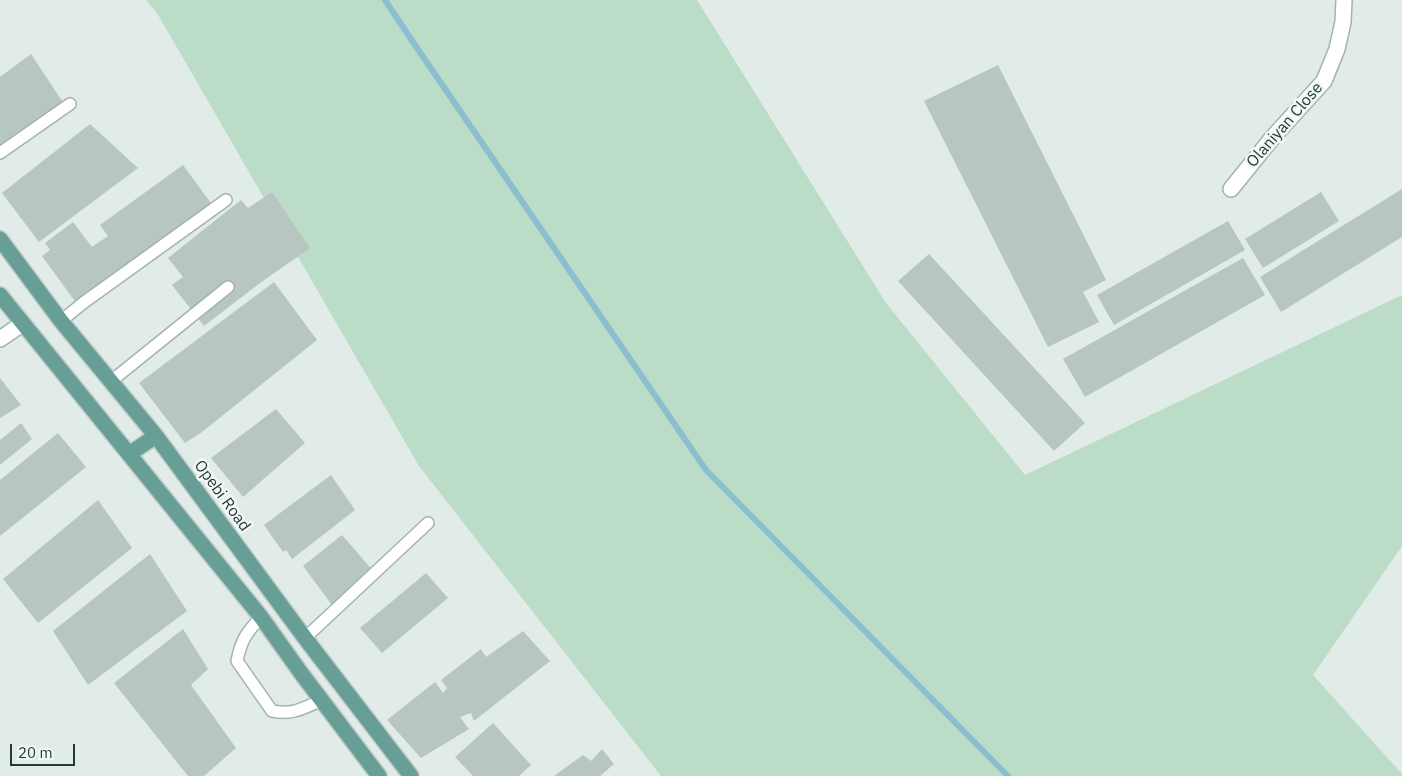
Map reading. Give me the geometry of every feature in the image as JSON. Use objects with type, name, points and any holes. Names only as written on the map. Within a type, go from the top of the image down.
[{"type":"main road","name":"Opebi Road","points":[[0,239],[61,321],[156,436],[305,638],[411,776]]},
{"type":"main road","points":[[0,295],[262,617],[379,776]]},
{"type":"main road","points":[[129,454],[156,436]]},
{"type":"street","name":"Olaniyan Close","points":[[1231,189],[1273,137],[1324,81],[1337,49],[1343,22],[1344,0]]},
{"type":"street","points":[[0,339],[22,324]]},
{"type":"lane","points":[[0,154],[70,104]]},
{"type":"lane","points":[[61,321],[83,302],[226,200]]},
{"type":"lane","points":[[110,382],[228,287]]},
{"type":"lane","points":[[305,638],[428,523]]},
{"type":"lane","points":[[262,617],[246,633],[239,648],[237,661],[272,710],[285,713],[322,700]]},
{"type":"green space","points":[[146,0],[697,0],[886,303],[1025,475],[1402,295],[1402,546],[1313,675],[1402,776],[661,776],[419,466],[157,13]]},
{"type":"building","points":[[31,54],[66,107],[0,153],[0,77]]},
{"type":"building","points":[[998,65],[1106,280],[1083,292],[1099,322],[1048,347],[924,101]]},
{"type":"building","points":[[90,124],[138,168],[39,242],[2,193]]},
{"type":"building","points":[[183,165],[213,206],[77,304],[42,256],[50,250],[45,243],[73,222],[92,247],[108,236],[100,225]]},
{"type":"building","points":[[1402,189],[1402,237],[1281,312],[1260,277]]},
{"type":"building","points":[[272,192],[310,248],[204,326],[172,285],[183,277],[168,258],[241,200],[248,208]]},
{"type":"building","points":[[1321,192],[1339,221],[1263,268],[1245,239]]},
{"type":"building","points":[[1228,221],[1245,250],[1114,325],[1097,295]]},
{"type":"building","points":[[929,254],[1085,423],[1054,451],[898,281]]},
{"type":"building","points":[[1243,258],[1265,295],[1085,397],[1063,359]]},
{"type":"building","points":[[274,282],[317,340],[202,432],[185,443],[139,383]]},
{"type":"building","points":[[0,378],[21,405],[0,418]]},
{"type":"building","points":[[276,409],[305,443],[243,497],[211,458]]},
{"type":"building","points":[[21,423],[32,439],[0,465],[0,440]]},
{"type":"building","points":[[58,433],[86,467],[0,536],[0,480]]},
{"type":"building","points":[[331,475],[355,510],[292,559],[286,550],[283,552],[264,525]]},
{"type":"building","points":[[98,500],[132,548],[38,623],[3,579]]},
{"type":"building","points":[[342,535],[375,573],[332,605],[303,566]]},
{"type":"building","points":[[150,554],[187,611],[88,685],[53,631]]},
{"type":"building","points":[[426,573],[448,598],[382,653],[360,628]]},
{"type":"building","points":[[183,629],[208,669],[191,685],[236,748],[204,776],[188,776],[114,683]]},
{"type":"building","points":[[523,631],[550,661],[474,721],[471,713],[460,717],[469,729],[421,758],[387,720],[435,682],[443,693],[447,688],[441,680],[481,649],[486,657]]},
{"type":"building","points":[[493,723],[531,765],[519,776],[473,776],[455,757]]},
{"type":"building","points":[[602,749],[614,764],[600,776],[554,776],[583,755],[591,761]]},
{"type":"waterway","points":[[385,0],[706,470],[1008,776]]}]
